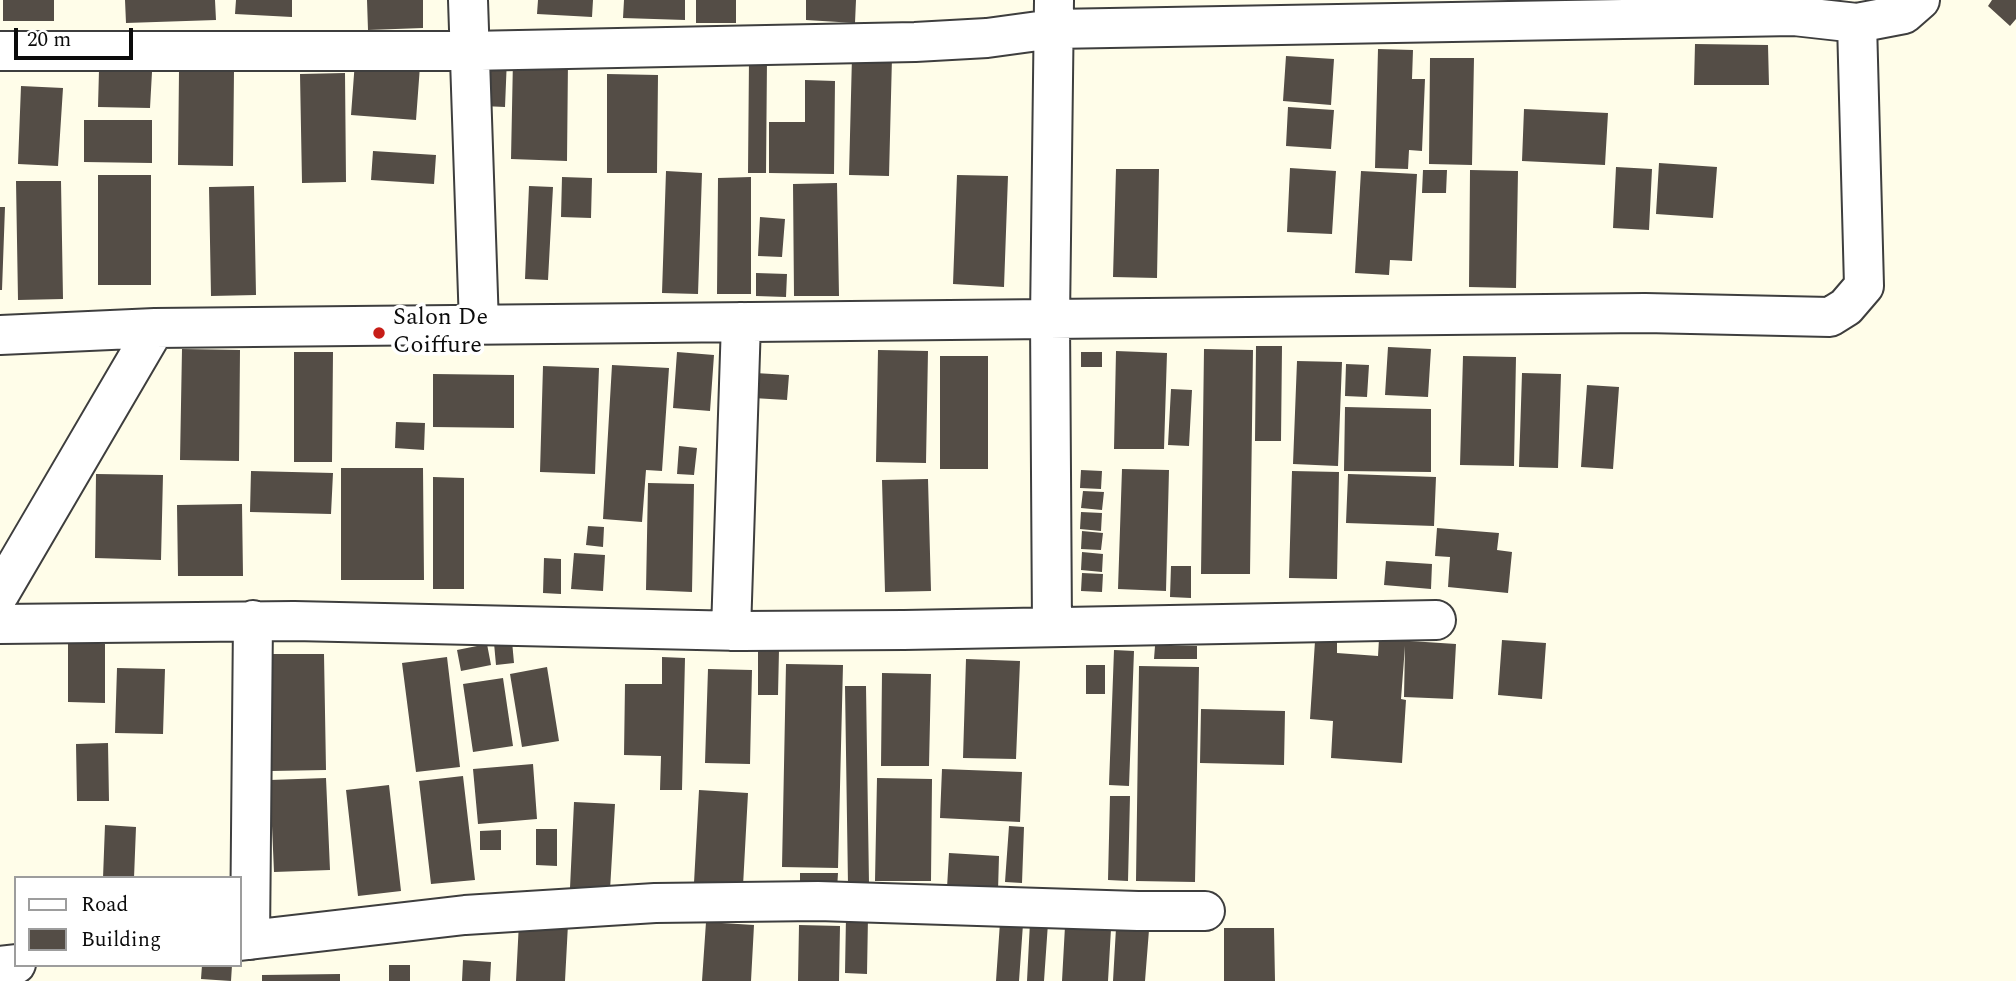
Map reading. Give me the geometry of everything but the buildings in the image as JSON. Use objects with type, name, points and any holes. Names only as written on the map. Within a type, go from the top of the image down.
[{"type":"street","points":[[468,0],[480,325]]},
{"type":"street","points":[[0,51],[469,51],[915,42],[987,38],[1053,14],[1794,8],[1857,23],[1903,14],[1920,0]]},
{"type":"street","points":[[1052,627],[1050,319],[1053,14]]},
{"type":"street","points":[[0,335],[155,328],[1645,313],[1830,317],[1846,307],[1864,286],[1857,23]]},
{"type":"street","points":[[731,631],[741,322]]},
{"type":"street","points":[[0,593],[155,328]]},
{"type":"street","points":[[0,624],[253,620],[731,631],[1436,620]]},
{"type":"street","points":[[253,620],[245,940],[465,915],[655,903],[818,901],[1205,911]]},
{"type":"place","name":"Salon De Coiffure","points":[[379,333]]}]
